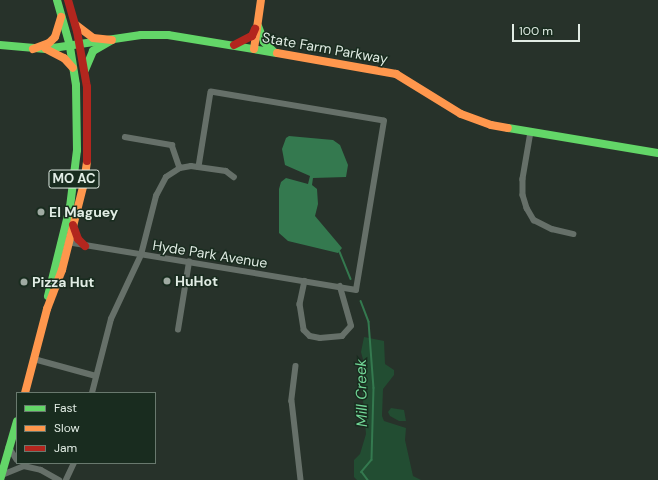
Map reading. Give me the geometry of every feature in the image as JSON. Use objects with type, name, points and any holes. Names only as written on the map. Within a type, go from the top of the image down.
[{"type":"main road","name":"MO AC","points":[[25,392],[47,309],[62,270],[77,150],[73,68],[70,46],[57,0]]},
{"type":"main road","name":"MO AC","points":[[65,242],[73,224],[84,183],[87,157],[88,106],[80,45],[76,24],[68,0]]},
{"type":"main road","points":[[254,49],[262,0]]},
{"type":"main road","points":[[33,49],[49,43],[55,37],[60,24],[61,11]]},
{"type":"main road","points":[[76,24],[93,38],[112,40]]},
{"type":"main road","points":[[234,46],[252,36],[258,24]]},
{"type":"main road","points":[[258,24],[264,41],[274,52]]},
{"type":"main road","name":"State Farm Parkway","points":[[0,45],[46,49],[141,35],[168,35],[274,52],[396,74],[461,114],[491,125],[658,153]]},
{"type":"main road","points":[[85,74],[94,51],[112,40]]},
{"type":"main road","points":[[46,49],[64,58],[73,68]]},
{"type":"main road","points":[[73,224],[76,236],[85,246]]},
{"type":"main road","points":[[1,478],[16,425]]},
{"type":"street","name":"Hyde Park Avenue","points":[[65,242],[356,290],[384,121],[211,92],[199,167]]},
{"type":"street","points":[[531,132],[523,178],[523,195],[526,208],[534,220],[552,229],[573,234]]},
{"type":"street","points":[[125,137],[172,145],[180,168]]},
{"type":"street","points":[[92,392],[111,319],[141,255],[158,190],[166,177],[180,168],[199,167],[226,171],[234,177]]},
{"type":"street","points":[[178,330],[189,262]]},
{"type":"street","points":[[305,281],[300,304],[304,330],[310,336],[320,338],[342,336],[351,326],[340,287]]},
{"type":"street","points":[[34,359],[96,376]]},
{"type":"street","points":[[296,366],[292,401],[300,480]]},
{"type":"street","points":[[10,447],[16,458]]},
{"type":"street","points":[[1,478],[22,464],[41,470],[59,480]]},
{"type":"street","points":[[66,480],[74,464]]},
{"type":"shaded area","points":[[289,136],[333,140],[340,145],[348,165],[346,177],[313,178],[312,185],[317,189],[318,204],[315,216],[342,248],[338,253],[288,241],[279,233],[279,189],[281,182],[286,178],[308,184],[310,176],[285,165],[282,149],[286,138]]},
{"type":"shaded area","points":[[364,337],[384,341],[385,364],[394,370],[394,375],[383,389],[382,416],[384,421],[406,428],[405,440],[413,476],[421,480],[357,480],[354,477],[354,460],[360,454],[366,434],[362,389],[365,367],[361,352]]},
{"type":"shaded area","points":[[391,408],[404,410],[406,421],[399,421],[390,416],[388,412]]},
{"type":"waterway","name":"Mill Creek","points":[[340,252],[351,279]]},
{"type":"waterway","name":"Mill Creek","points":[[361,301],[369,322],[374,388],[372,460],[362,472],[368,480]]},
{"type":"traffic: fast","points":[[48,296],[70,207],[77,150],[76,85],[70,46],[57,0]]},
{"type":"traffic: fast","points":[[258,26],[264,42],[274,52]]},
{"type":"traffic: fast","points":[[0,45],[46,49],[141,35],[168,35],[277,53]]},
{"type":"traffic: fast","points":[[85,70],[93,51],[112,40]]},
{"type":"traffic: fast","points":[[508,128],[658,153]]},
{"type":"traffic: fast","points":[[0,480],[16,424]]},
{"type":"traffic: slow","points":[[254,49],[261,0]]},
{"type":"traffic: slow","points":[[33,49],[49,43],[55,37],[61,17]]},
{"type":"traffic: slow","points":[[76,25],[93,38],[112,40]]},
{"type":"traffic: slow","points":[[46,49],[64,58],[73,68]]},
{"type":"traffic: slow","points":[[277,53],[396,74],[461,114],[491,125],[508,128]]},
{"type":"traffic: slow","points":[[25,392],[47,309],[62,270],[84,183],[87,161]]},
{"type":"traffic: jam","points":[[68,0],[77,31],[87,87],[87,161]]},
{"type":"traffic: jam","points":[[234,45],[252,36],[255,29]]},
{"type":"traffic: jam","points":[[73,225],[78,239],[85,246]]},
{"type":"place","name":"El Maguey","points":[[41,212]]},
{"type":"place","name":"HuHot","points":[[167,281]]},
{"type":"place","name":"Pizza Hut","points":[[24,282]]}]
